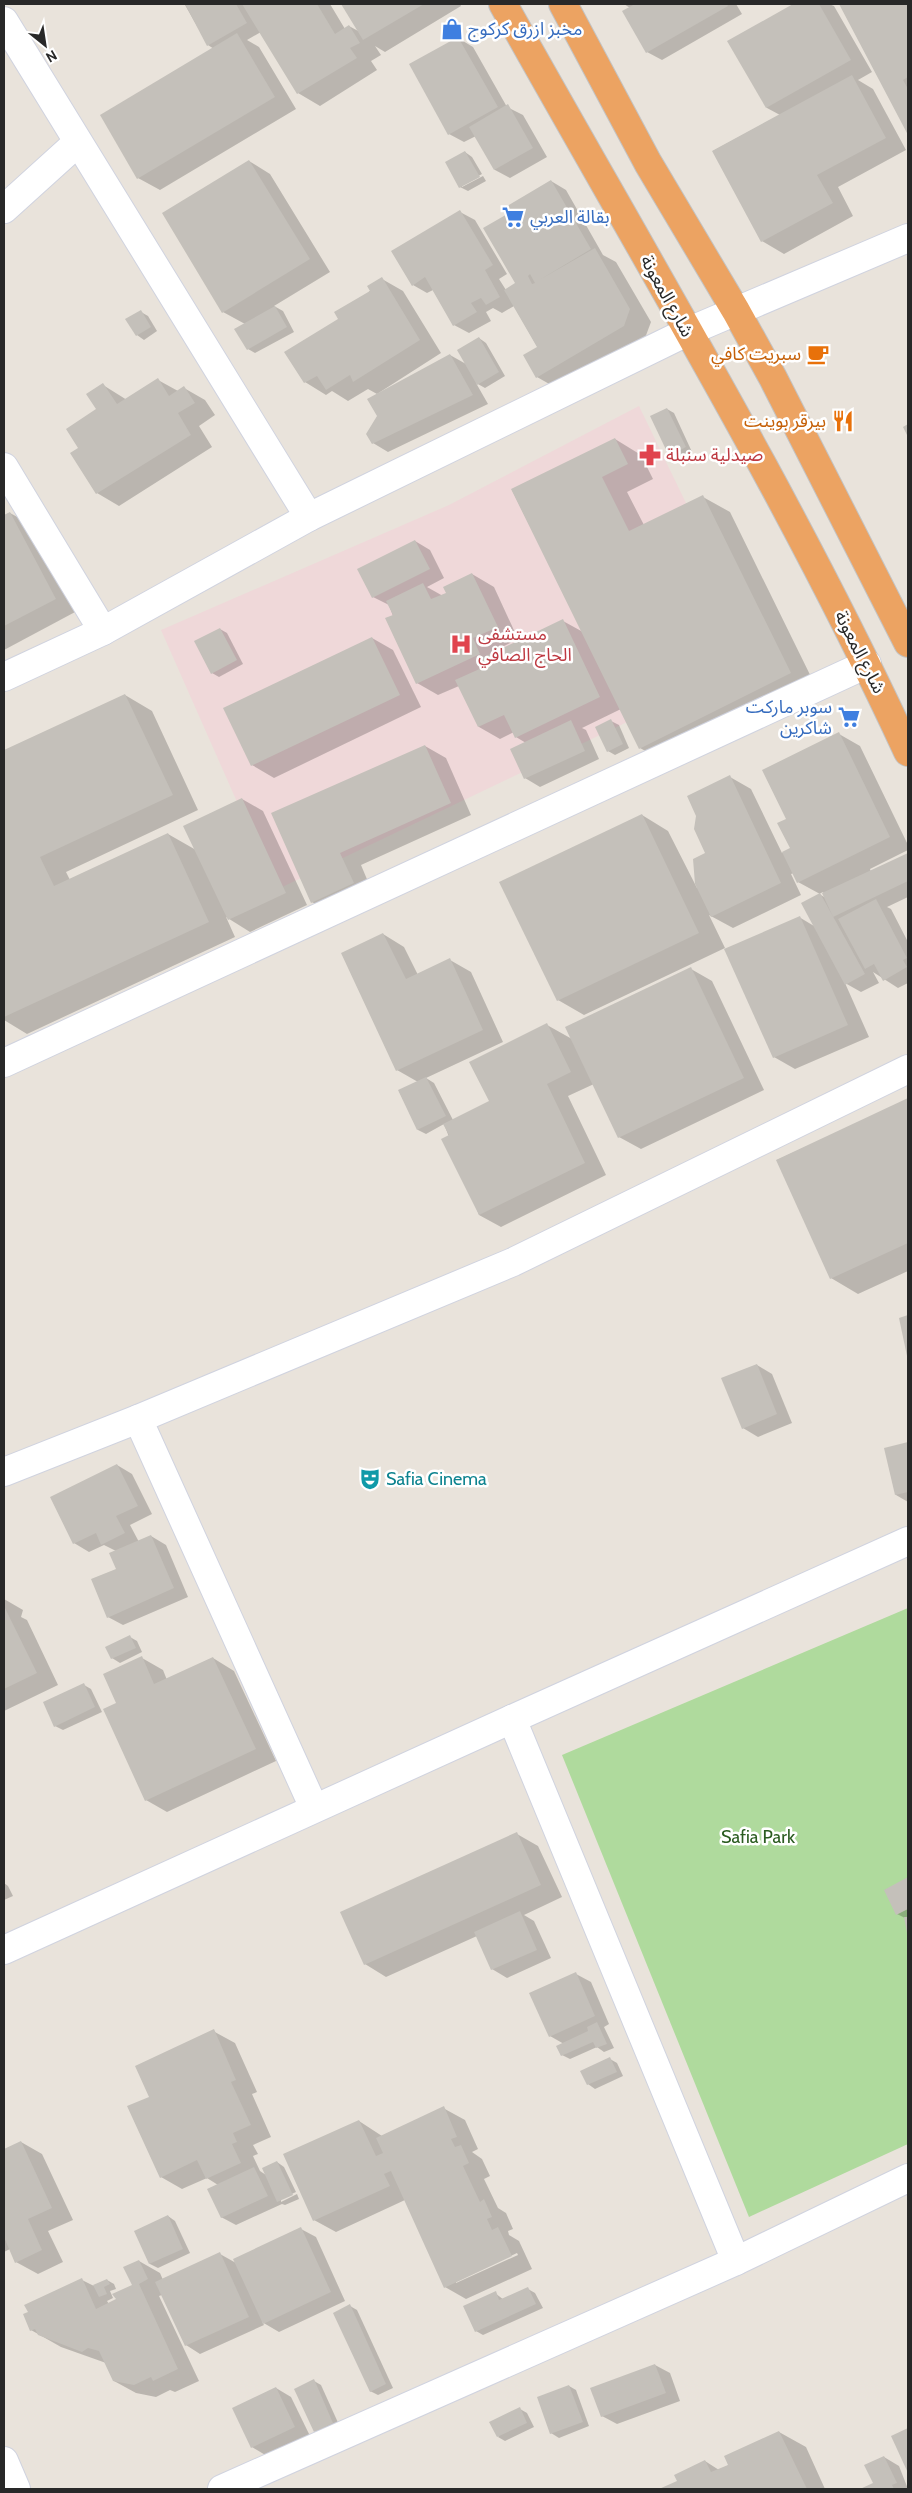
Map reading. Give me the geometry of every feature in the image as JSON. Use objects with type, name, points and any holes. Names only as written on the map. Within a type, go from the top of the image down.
[{"type":"highway","name":"شارع المعونة","points":[[503,4],[687,332],[867,664],[908,752]]},
{"type":"highway","points":[[563,4],[648,163],[736,310],[908,643]]},
{"type":"street","points":[[4,21],[77,143],[309,517]]},
{"type":"street","points":[[4,209],[77,143]]},
{"type":"street","points":[[4,677],[102,631],[309,517],[687,332],[908,238]]},
{"type":"street","points":[[4,467],[102,631]]},
{"type":"street","points":[[4,1063],[867,664]]},
{"type":"street","points":[[4,1472],[138,1419],[513,1262],[908,1070]]},
{"type":"street","points":[[138,1419],[314,1808]]},
{"type":"street","points":[[4,1950],[314,1808],[908,1541]]},
{"type":"street","points":[[512,1719],[736,2260]]},
{"type":"street","points":[[222,2489],[736,2260],[908,2178]]},
{"type":"street","points":[[4,2461],[16,2489]]},
{"type":"shaded area","name":"مستشفى الحاج الصافي","points":[[639,406],[761,658],[276,890],[161,630],[449,505]]},
{"type":"green space","name":"Safia Park","points":[[908,1608],[908,2144],[749,2217],[562,1755]]},
{"type":"building","points":[[185,4],[236,4],[247,23],[207,46]]},
{"type":"building","points":[[242,4],[317,4],[335,34],[349,25],[360,43],[350,48],[357,58],[297,94]]},
{"type":"building","points":[[341,4],[424,4],[363,40]]},
{"type":"building","points":[[635,4],[727,4],[728,6],[646,53],[622,11]]},
{"type":"building","points":[[793,4],[819,4],[851,60],[766,108],[727,41]]},
{"type":"building","points":[[839,4],[908,4],[908,77],[903,80],[908,89],[908,135]]},
{"type":"building","points":[[237,33],[275,97],[137,179],[100,115]]},
{"type":"building","points":[[458,37],[498,107],[448,135],[409,64]]},
{"type":"building","points":[[852,75],[886,138],[817,175],[833,203],[761,242],[712,151]]},
{"type":"building","points":[[508,104],[533,148],[494,170],[469,127]]},
{"type":"building","points":[[465,151],[480,177],[459,188],[445,162]]},
{"type":"building","points":[[249,160],[310,259],[222,313],[162,213]]},
{"type":"building","points":[[551,180],[591,249],[541,279],[595,248],[630,309],[624,326],[536,378],[523,355],[537,347],[504,290],[515,283],[483,228],[511,212],[507,206]],"holes":[[[530,274],[535,283],[532,284],[528,276]]]},
{"type":"building","points":[[460,210],[493,265],[485,270],[500,297],[486,305],[481,298],[471,303],[477,312],[453,326],[425,277],[412,286],[391,251]]},
{"type":"building","points":[[382,277],[420,340],[353,382],[350,375],[326,390],[317,376],[304,383],[284,352],[338,319],[334,312],[370,291],[367,286]]},
{"type":"building","points":[[275,306],[287,327],[247,350],[234,329]]},
{"type":"building","points":[[141,310],[151,327],[136,336],[125,319]]},
{"type":"building","points":[[479,337],[499,372],[477,385],[457,350]]},
{"type":"building","points":[[450,354],[473,395],[372,444],[366,434],[377,416],[367,399]]},
{"type":"building","points":[[158,378],[169,396],[184,386],[195,403],[178,413],[191,435],[96,494],[70,453],[78,448],[66,429],[96,409],[86,394],[103,383],[117,404]]},
{"type":"building","points":[[667,408],[686,447],[669,456],[650,416]]},
{"type":"building","points":[[908,424],[908,437],[903,427]]},
{"type":"building","points":[[615,438],[628,464],[602,477],[629,531],[703,495],[791,673],[639,749],[511,489]]},
{"type":"building","points":[[10,512],[56,599],[4,626],[4,515]]},
{"type":"building","points":[[415,540],[430,569],[372,598],[357,569]]},
{"type":"building","points":[[472,573],[498,627],[473,638],[480,654],[416,684],[385,618],[393,615],[386,601],[423,583],[431,599],[446,593],[443,587]]},
{"type":"building","points":[[563,619],[600,697],[515,738],[504,715],[478,727],[455,680],[484,667],[480,659]]},
{"type":"building","points":[[220,628],[237,660],[211,674],[194,641]]},
{"type":"building","points":[[372,637],[400,695],[251,766],[223,708]]},
{"type":"building","points":[[125,694],[173,795],[40,857],[54,886],[168,833],[209,922],[4,1017],[4,750]]},
{"type":"building","points":[[611,719],[623,744],[607,752],[595,727]]},
{"type":"building","points":[[571,720],[585,751],[524,779],[510,749]]},
{"type":"building","points":[[839,732],[890,837],[797,883],[782,852],[790,848],[777,823],[786,819],[762,770]]},
{"type":"building","points":[[425,745],[451,803],[340,853],[354,883],[311,903],[271,813]]},
{"type":"building","points":[[730,775],[781,883],[711,917],[695,884],[693,859],[705,853],[694,829],[696,816],[687,796]]},
{"type":"building","points":[[242,798],[286,893],[228,920],[183,826]]},
{"type":"building","points":[[642,814],[699,933],[557,1001],[499,882]]},
{"type":"building","points":[[908,853],[908,881],[833,917],[822,893]]},
{"type":"building","points":[[820,893],[865,974],[845,985],[801,903]]},
{"type":"building","points":[[876,899],[907,958],[903,960],[907,967],[883,981],[874,964],[865,969],[838,919]]},
{"type":"building","points":[[800,916],[848,1025],[773,1058],[724,949]]},
{"type":"building","points":[[383,933],[406,979],[450,958],[483,1030],[396,1071],[341,953]]},
{"type":"building","points":[[691,967],[744,1078],[618,1138],[565,1027]]},
{"type":"building","points":[[547,1023],[571,1072],[547,1084],[585,1163],[479,1215],[441,1139],[449,1135],[443,1124],[489,1101],[469,1062]]},
{"type":"building","points":[[426,1077],[446,1116],[417,1130],[398,1090]]},
{"type":"building","points":[[908,1098],[908,1243],[830,1279],[776,1160]]},
{"type":"building","points":[[908,1315],[908,1356],[907,1356],[899,1318]]},
{"type":"building","points":[[757,1364],[777,1414],[742,1429],[721,1378]]},
{"type":"building","points":[[908,1442],[908,1492],[895,1495],[884,1448]]},
{"type":"building","points":[[117,1464],[138,1506],[116,1516],[125,1533],[101,1545],[96,1533],[73,1544],[50,1497]]},
{"type":"building","points":[[151,1535],[174,1588],[107,1618],[91,1579],[116,1569],[109,1553]]},
{"type":"building","points":[[4,1606],[37,1673],[4,1689]]},
{"type":"building","points":[[130,1635],[136,1648],[111,1659],[105,1647]]},
{"type":"building","points":[[142,1656],[154,1684],[213,1657],[256,1749],[145,1801],[103,1709],[116,1703],[103,1674]]},
{"type":"building","points":[[84,1683],[95,1707],[54,1727],[43,1702]]},
{"type":"building","points":[[517,1832],[541,1885],[364,1965],[340,1912]]},
{"type":"building","points":[[908,1877],[908,1909],[896,1915],[884,1890]]},
{"type":"building","points":[[520,1911],[537,1950],[491,1970],[474,1932]]},
{"type":"building","points":[[904,1917],[908,1917],[908,1933],[907,1933]]},
{"type":"building","points":[[576,1972],[595,2016],[549,2037],[529,1993]]},
{"type":"building","points":[[597,2022],[607,2044],[596,2048],[593,2042],[561,2056],[556,2046],[588,2031],[587,2027]]},
{"type":"building","points":[[214,2029],[236,2080],[231,2082],[251,2125],[233,2133],[237,2142],[232,2144],[241,2163],[206,2179],[197,2160],[160,2178],[127,2106],[149,2097],[135,2066]]},
{"type":"building","points":[[610,2057],[617,2072],[587,2085],[580,2071]]},
{"type":"building","points":[[444,2106],[457,2137],[451,2139],[455,2147],[461,2145],[469,2163],[463,2166],[480,2202],[484,2199],[492,2217],[487,2219],[492,2230],[498,2227],[512,2256],[444,2288],[391,2171],[384,2174],[390,2186],[313,2221],[283,2154],[359,2120],[376,2156],[383,2153],[376,2138]]},
{"type":"building","points":[[21,2141],[52,2208],[28,2219],[42,2250],[15,2263],[4,2237],[4,2149]]},
{"type":"building","points":[[277,2161],[293,2195],[277,2202],[262,2168]]},
{"type":"building","points":[[254,2167],[268,2196],[221,2218],[207,2189]]},
{"type":"building","points":[[168,2215],[183,2249],[149,2264],[134,2231]]},
{"type":"building","points":[[301,2227],[331,2292],[263,2324],[233,2259]]},
{"type":"building","points":[[220,2252],[249,2317],[185,2346],[155,2282]]},
{"type":"building","points":[[139,2260],[148,2279],[139,2284],[178,2369],[153,2381],[151,2377],[134,2385],[113,2381],[99,2351],[88,2348],[82,2352],[38,2335],[35,2329],[30,2331],[23,2314],[28,2312],[24,2305],[82,2278],[96,2309],[116,2299],[112,2294],[132,2285],[123,2267]]},
{"type":"building","points":[[107,2279],[110,2284],[104,2287],[107,2294],[99,2297],[93,2285]]},
{"type":"building","points":[[528,2287],[536,2304],[475,2332],[463,2306],[496,2291],[499,2300]]},
{"type":"building","points":[[350,2304],[386,2384],[370,2392],[333,2313]]},
{"type":"building","points":[[655,2364],[666,2393],[601,2417],[590,2388]]},
{"type":"building","points":[[314,2379],[333,2423],[314,2432],[294,2389]]},
{"type":"building","points":[[569,2385],[583,2422],[550,2434],[537,2397]]},
{"type":"building","points":[[276,2387],[295,2427],[251,2448],[232,2408]]},
{"type":"building","points":[[520,2407],[527,2423],[497,2437],[489,2422]]},
{"type":"building","points":[[908,2428],[908,2473],[891,2436]]},
{"type":"building","points":[[779,2431],[807,2489],[659,2489],[677,2481],[674,2475],[705,2460],[711,2472],[728,2465],[724,2456]]},
{"type":"building","points":[[884,2456],[897,2483],[892,2485],[894,2489],[860,2489],[873,2483],[864,2465]]},
{"type":"place","name":"مخبز ازرق كركوج","points":[[452,29]]},
{"type":"place","name":"بقالة العربي","points":[[513,217]]},
{"type":"place","name":"سبريت كافي","points":[[818,354]]},
{"type":"place","name":"بيرقر بوينت","points":[[843,421]]},
{"type":"place","name":"صيدلية سنبلة","points":[[650,455]]},
{"type":"place","name":"مستشفى الحاج الصافي","points":[[461,644]]},
{"type":"place","name":"سوبر ماركت شاكرين","points":[[849,717]]},
{"type":"place","name":"Safia Cinema","points":[[370,1479]]}]
